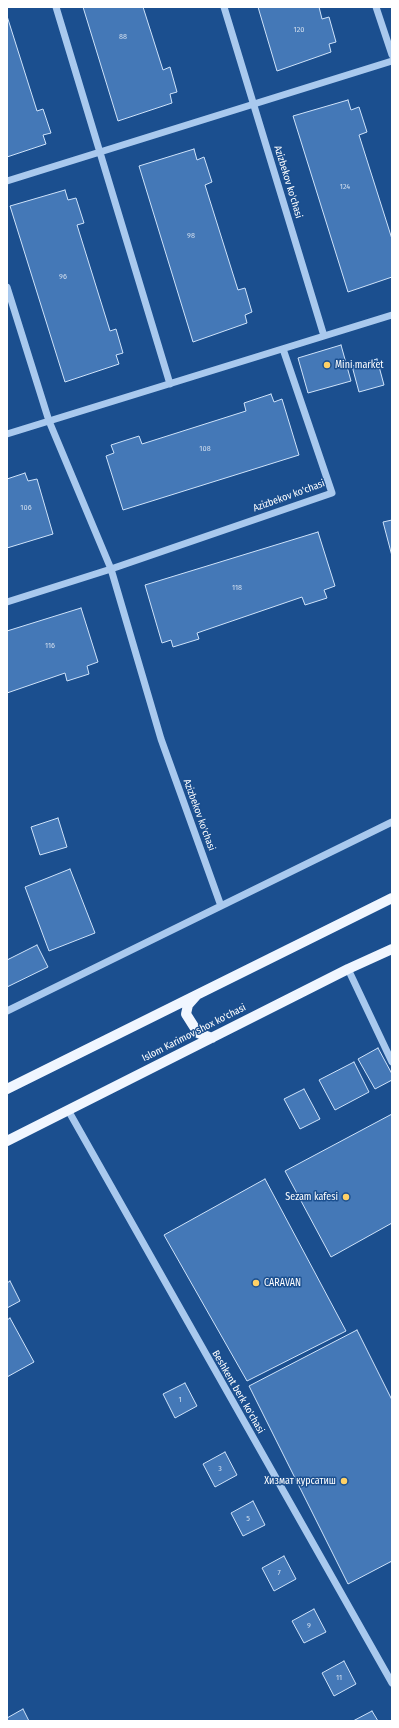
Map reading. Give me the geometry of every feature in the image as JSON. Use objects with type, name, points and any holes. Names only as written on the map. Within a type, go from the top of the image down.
[{"type":"main road","points":[[7,1089],[392,898]]},
{"type":"main road","name":"Islom Karimov shox ko'chasi","points":[[7,1141],[348,969],[392,949]]},
{"type":"main road","points":[[197,994],[188,1005],[186,1014],[198,1033],[212,1038]]},
{"type":"street","points":[[56,7],[170,384]]},
{"type":"street","name":"Azizbekov ko'chasi","points":[[224,7],[324,336]]},
{"type":"street","points":[[376,7],[392,55]]},
{"type":"street","points":[[7,181],[392,61]]},
{"type":"street","name":"Azizbekov ko'chasi","points":[[7,287],[48,421],[111,569],[161,739],[221,906]]},
{"type":"street","points":[[7,434],[392,315]]},
{"type":"street","name":"Azizbekov ko'chasi","points":[[7,602],[111,569],[332,493],[283,349]]},
{"type":"street","points":[[7,1011],[392,822]]},
{"type":"street","points":[[348,969],[392,1062]]},
{"type":"street","name":"Beshkent berk ko'chasi","points":[[68,1110],[392,1683]]},
{"type":"building","points":[[83,7],[143,7],[163,70],[170,67],[177,92],[170,94],[172,103],[118,121]]},
{"type":"building","points":[[258,7],[319,7],[322,19],[329,17],[336,42],[329,44],[331,52],[277,71]]},
{"type":"building","points":[[7,16],[37,111],[43,109],[51,133],[43,135],[46,144],[7,157]]},
{"type":"building","points":[[348,100],[351,110],[359,107],[367,132],[359,135],[392,239],[392,277],[348,292],[293,116]]},
{"type":"building","points":[[194,149],[197,160],[204,157],[212,182],[205,185],[238,290],[245,288],[252,312],[245,315],[247,323],[193,342],[139,166]]},
{"type":"building","points":[[65,190],[68,200],[76,198],[84,223],[77,225],[110,331],[116,329],[123,353],[116,355],[119,364],[65,382],[10,206]]},
{"type":"building","points":[[341,345],[351,381],[308,393],[298,358]]},
{"type":"building","points":[[377,359],[384,385],[359,392],[352,366]]},
{"type":"building","points":[[271,394],[274,402],[282,399],[299,455],[123,510],[106,456],[114,453],[111,445],[139,436],[142,444],[246,411],[244,403]]},
{"type":"building","points":[[25,473],[28,481],[37,479],[53,534],[7,548],[7,479]]},
{"type":"building","points":[[392,520],[392,556],[383,522]]},
{"type":"building","points":[[318,532],[335,586],[324,590],[327,598],[305,605],[302,597],[197,633],[199,639],[173,647],[171,640],[162,643],[145,585]]},
{"type":"building","points":[[81,608],[98,662],[87,666],[89,674],[67,681],[65,673],[7,693],[7,631]]},
{"type":"building","points":[[58,818],[67,847],[40,855],[31,827]]},
{"type":"building","points":[[70,869],[95,933],[49,951],[25,887]]},
{"type":"building","points":[[37,945],[48,967],[7,987],[7,960]]},
{"type":"building","points":[[378,1048],[392,1074],[392,1080],[375,1089],[358,1059]]},
{"type":"building","points":[[354,1062],[369,1092],[335,1110],[319,1080]]},
{"type":"building","points":[[304,1089],[320,1119],[300,1129],[284,1099]]},
{"type":"building","name":"Sezam kafesi","points":[[392,1114],[392,1223],[331,1257],[285,1171]]},
{"type":"building","name":"CARAVAN","points":[[265,1179],[346,1331],[247,1381],[164,1235]]},
{"type":"building","points":[[10,1281],[20,1301],[7,1308],[7,1283]]},
{"type":"building","points":[[10,1318],[34,1362],[7,1377],[7,1320]]},
{"type":"building","name":"Хизмат курсатиш","points":[[357,1330],[392,1400],[392,1561],[348,1584],[249,1386]]},
{"type":"building","points":[[185,1383],[197,1406],[175,1418],[163,1394]]},
{"type":"building","points":[[225,1452],[237,1475],[215,1487],[203,1464]]},
{"type":"building","points":[[253,1501],[265,1525],[243,1536],[231,1513]]},
{"type":"building","points":[[284,1556],[296,1579],[274,1591],[262,1568]]},
{"type":"building","points":[[314,1609],[326,1632],[304,1643],[292,1621]]},
{"type":"building","points":[[344,1661],[356,1684],[334,1696],[322,1673]]},
{"type":"building","points":[[23,1709],[29,1721],[7,1721],[7,1718]]},
{"type":"building","points":[[372,1711],[378,1721],[353,1721]]},
{"type":"place","name":"Mini market","points":[[327,365]]},
{"type":"place","name":"Sezam kafesi","points":[[346,1197]]},
{"type":"place","name":"CARAVAN","points":[[256,1283]]},
{"type":"place","name":"Хизмат курсатиш","points":[[344,1481]]}]
